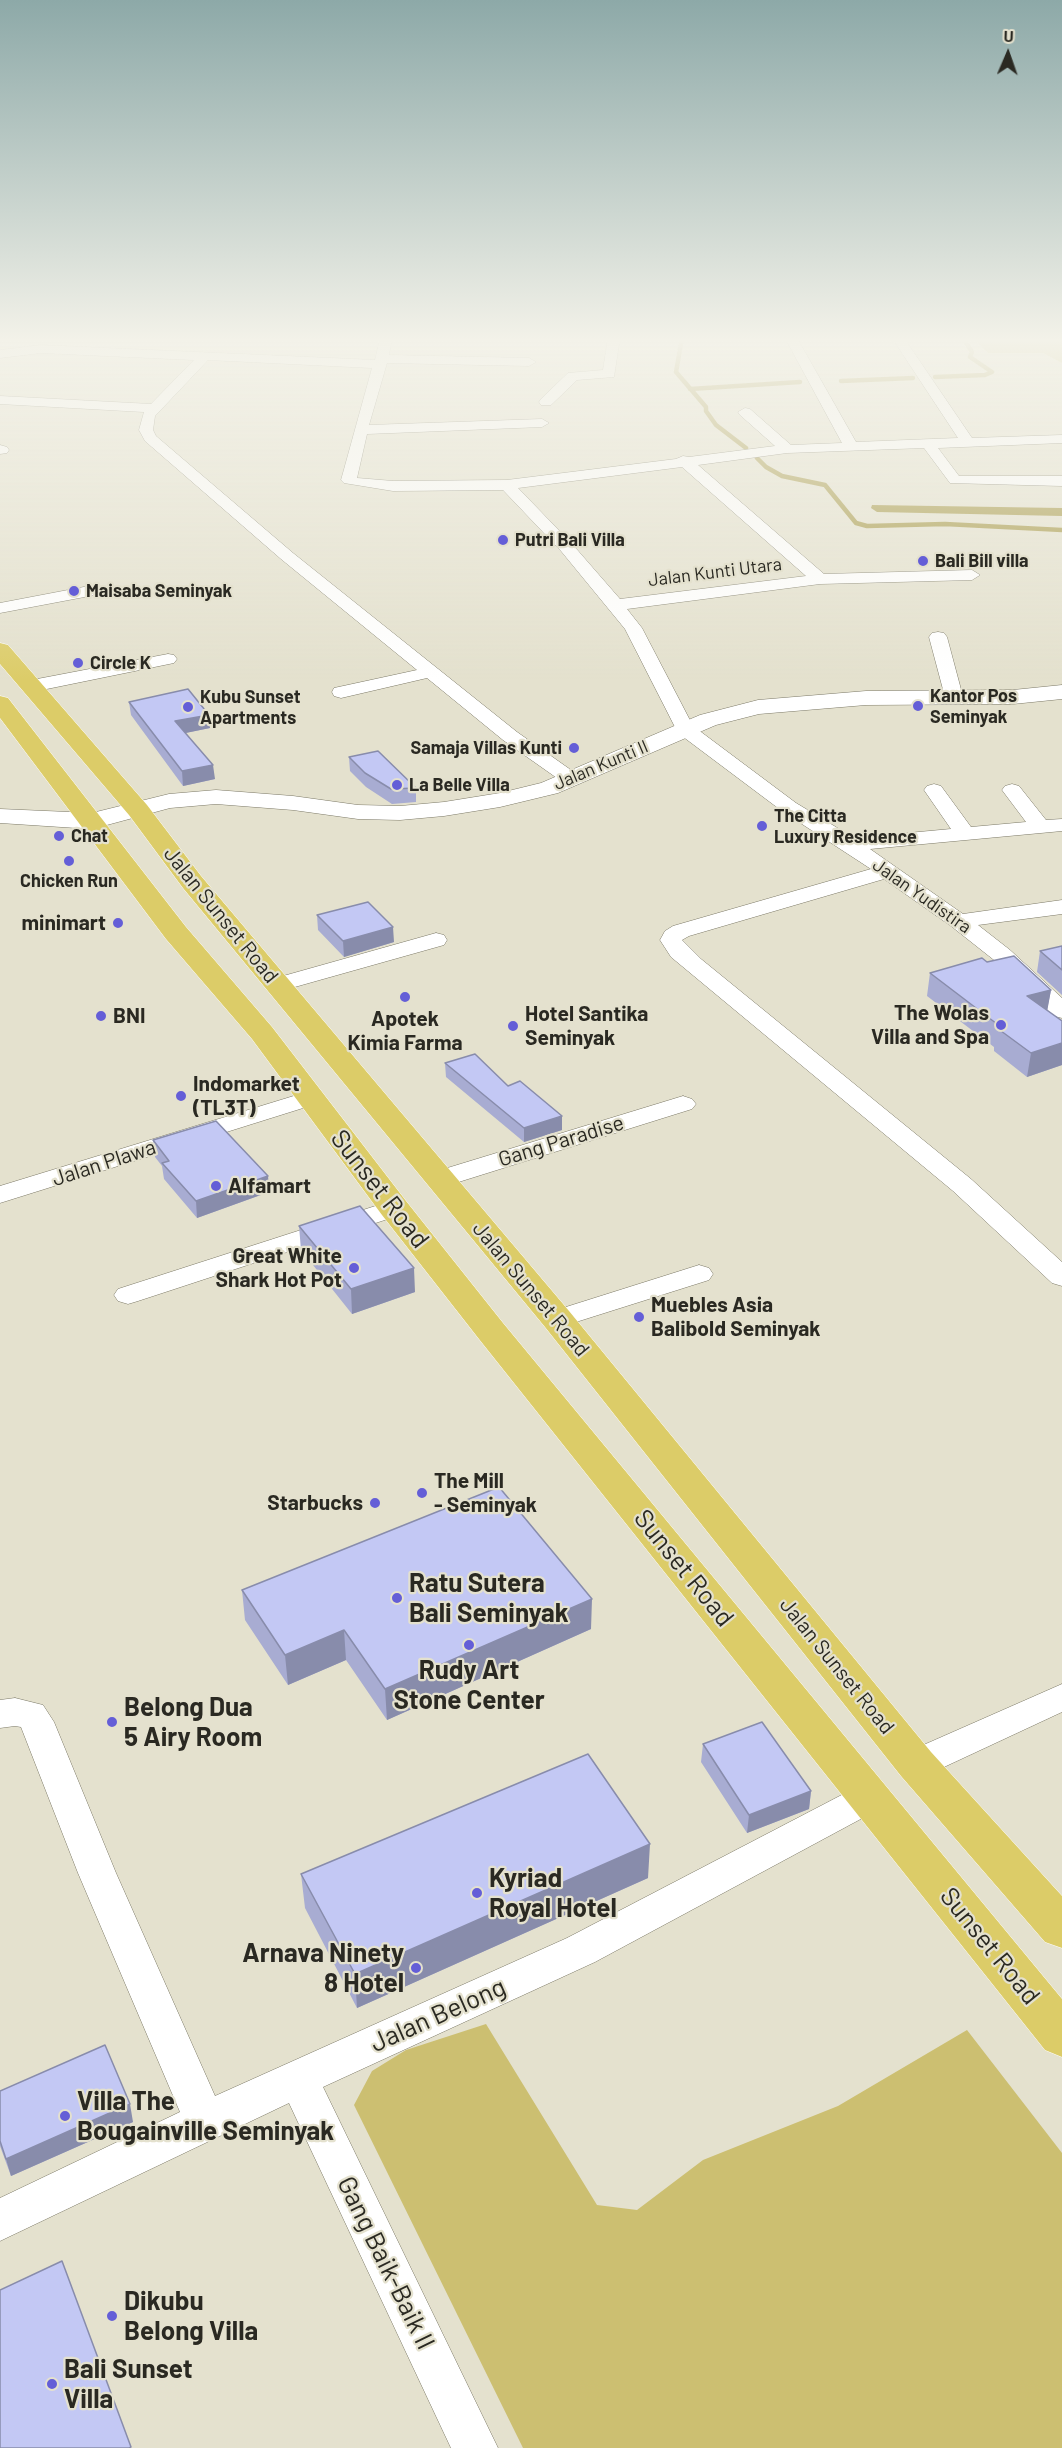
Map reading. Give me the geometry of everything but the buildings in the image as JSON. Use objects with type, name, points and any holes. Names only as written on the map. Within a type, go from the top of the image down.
[{"type":"highway","name":"Jalan Sunset Road","points":[[0,650],[138,810],[278,985],[557,1319],[916,1764],[1062,1928]]},
{"type":"highway","name":"Jalan Sunset Road","points":[[0,703],[176,933],[262,1033],[310,1098]]},
{"type":"highway","name":"Sunset Road","points":[[310,1098],[491,1331],[1062,2035]]},
{"type":"street","points":[[167,452],[287,556],[530,752],[571,779]]},
{"type":"street","points":[[356,452],[349,478],[354,483],[380,486],[507,485],[750,452]]},
{"type":"street","points":[[934,452],[955,480],[1062,481]]},
{"type":"street","name":"Jalan Kunti Utara","points":[[683,460],[820,579]]},
{"type":"street","points":[[507,485],[573,554],[633,628],[685,729]]},
{"type":"street","name":"Jalan Kunti Utara","points":[[616,605],[820,579],[972,575]]},
{"type":"street","points":[[0,608],[89,591]]},
{"type":"street","points":[[938,637],[954,697]]},
{"type":"street","points":[[32,686],[168,659]]},
{"type":"street","points":[[341,692],[432,672]]},
{"type":"street","name":"Jalan Kunti II","points":[[0,816],[92,821],[169,801],[216,797],[293,803],[358,812],[400,813],[444,809],[500,800],[549,788],[722,715],[782,704],[866,698],[1013,697],[1062,692]]},
{"type":"street","name":"Jalan Yudistira","points":[[685,729],[789,807],[850,845],[959,921],[1002,955],[1062,1011]]},
{"type":"street","points":[[934,790],[965,834]]},
{"type":"street","points":[[1012,790],[1040,827]]},
{"type":"street","points":[[850,845],[1062,825]]},
{"type":"street","points":[[887,871],[707,923],[681,932],[673,936],[671,940],[679,952],[693,964],[962,1185],[1062,1277]]},
{"type":"street","points":[[959,921],[1062,907]]},
{"type":"street","points":[[278,985],[436,940]]},
{"type":"street","name":"Jalan Plawa","points":[[0,1195],[310,1098]]},
{"type":"street","name":"Gang Paradise","points":[[440,1179],[683,1104]]},
{"type":"street","points":[[128,1295],[394,1209]]},
{"type":"street","points":[[557,1319],[699,1274]]},
{"type":"street","points":[[916,1764],[1062,1697]]},
{"type":"street","points":[[0,1714],[15,1712],[31,1715],[36,1722],[97,1873],[205,2121]]},
{"type":"street","name":"Jalan Belong","points":[[0,2220],[205,2121],[581,1950],[870,1797]]},
{"type":"street","name":"Gang Baik-Baik II","points":[[298,2079],[475,2448]]},
{"type":"shaded area","points":[[872,505],[1062,508],[1062,516],[877,512],[871,508]]},
{"type":"shaded area","points":[[486,2024],[597,2205],[637,2210],[703,2160],[838,2106],[967,2030],[1062,2153],[1062,2448],[523,2448],[354,2105],[372,2071],[406,2050]]},
{"type":"waterway","points":[[757,458],[766,467],[782,476],[825,485],[856,523],[867,526],[945,524],[1062,530]]},
{"type":"place","name":"Putri Bali Villa","points":[[503,540]]},
{"type":"place","name":"Bali Bill villa","points":[[923,561]]},
{"type":"place","name":"Maisaba Seminyak","points":[[74,591]]},
{"type":"place","name":"Circle K","points":[[78,663]]},
{"type":"place","name":"Kantor Pos Seminyak","points":[[918,706]]},
{"type":"place","name":"Kubu Sunset Apartments","points":[[188,707]]},
{"type":"place","name":"Samaja Villas Kunti","points":[[574,748]]},
{"type":"place","name":"La Belle Villa","points":[[397,785]]},
{"type":"place","name":"The Citta Luxury Residence","points":[[762,826]]},
{"type":"place","name":"Chat","points":[[59,836]]},
{"type":"place","name":"Chicken Run","points":[[69,861]]},
{"type":"place","name":"minimart","points":[[118,923]]},
{"type":"place","name":"Apotek Kimia Farma","points":[[405,997]]},
{"type":"place","name":"BNI","points":[[101,1016]]},
{"type":"place","name":"The Wolas Villa and Spa","points":[[1001,1025]]},
{"type":"place","name":"Hotel Santika Seminyak","points":[[513,1026]]},
{"type":"place","name":"Indomarket (TL3T)","points":[[181,1096]]},
{"type":"place","name":"Alfamart","points":[[216,1186]]},
{"type":"place","name":"Great White Shark Hot Pot","points":[[354,1268]]},
{"type":"place","name":"Muebles Asia Balibold Seminyak","points":[[639,1317]]},
{"type":"place","name":"The Mill - Seminyak","points":[[422,1493]]},
{"type":"place","name":"Starbucks","points":[[375,1503]]},
{"type":"place","name":"Ratu Sutera Bali Seminyak","points":[[397,1598]]},
{"type":"place","name":"Rudy Art Stone Center","points":[[469,1645]]},
{"type":"place","name":"Belong Dua 5 Airy Room","points":[[112,1722]]},
{"type":"place","name":"Kyriad Royal Hotel","points":[[477,1893]]},
{"type":"place","name":"Arnava Ninety 8 Hotel","points":[[416,1968]]},
{"type":"place","name":"Villa The Bougainville Seminyak","points":[[65,2116]]},
{"type":"place","name":"Dikubu Belong Villa","points":[[112,2316]]},
{"type":"place","name":"Bali Sunset Villa","points":[[52,2384]]}]
